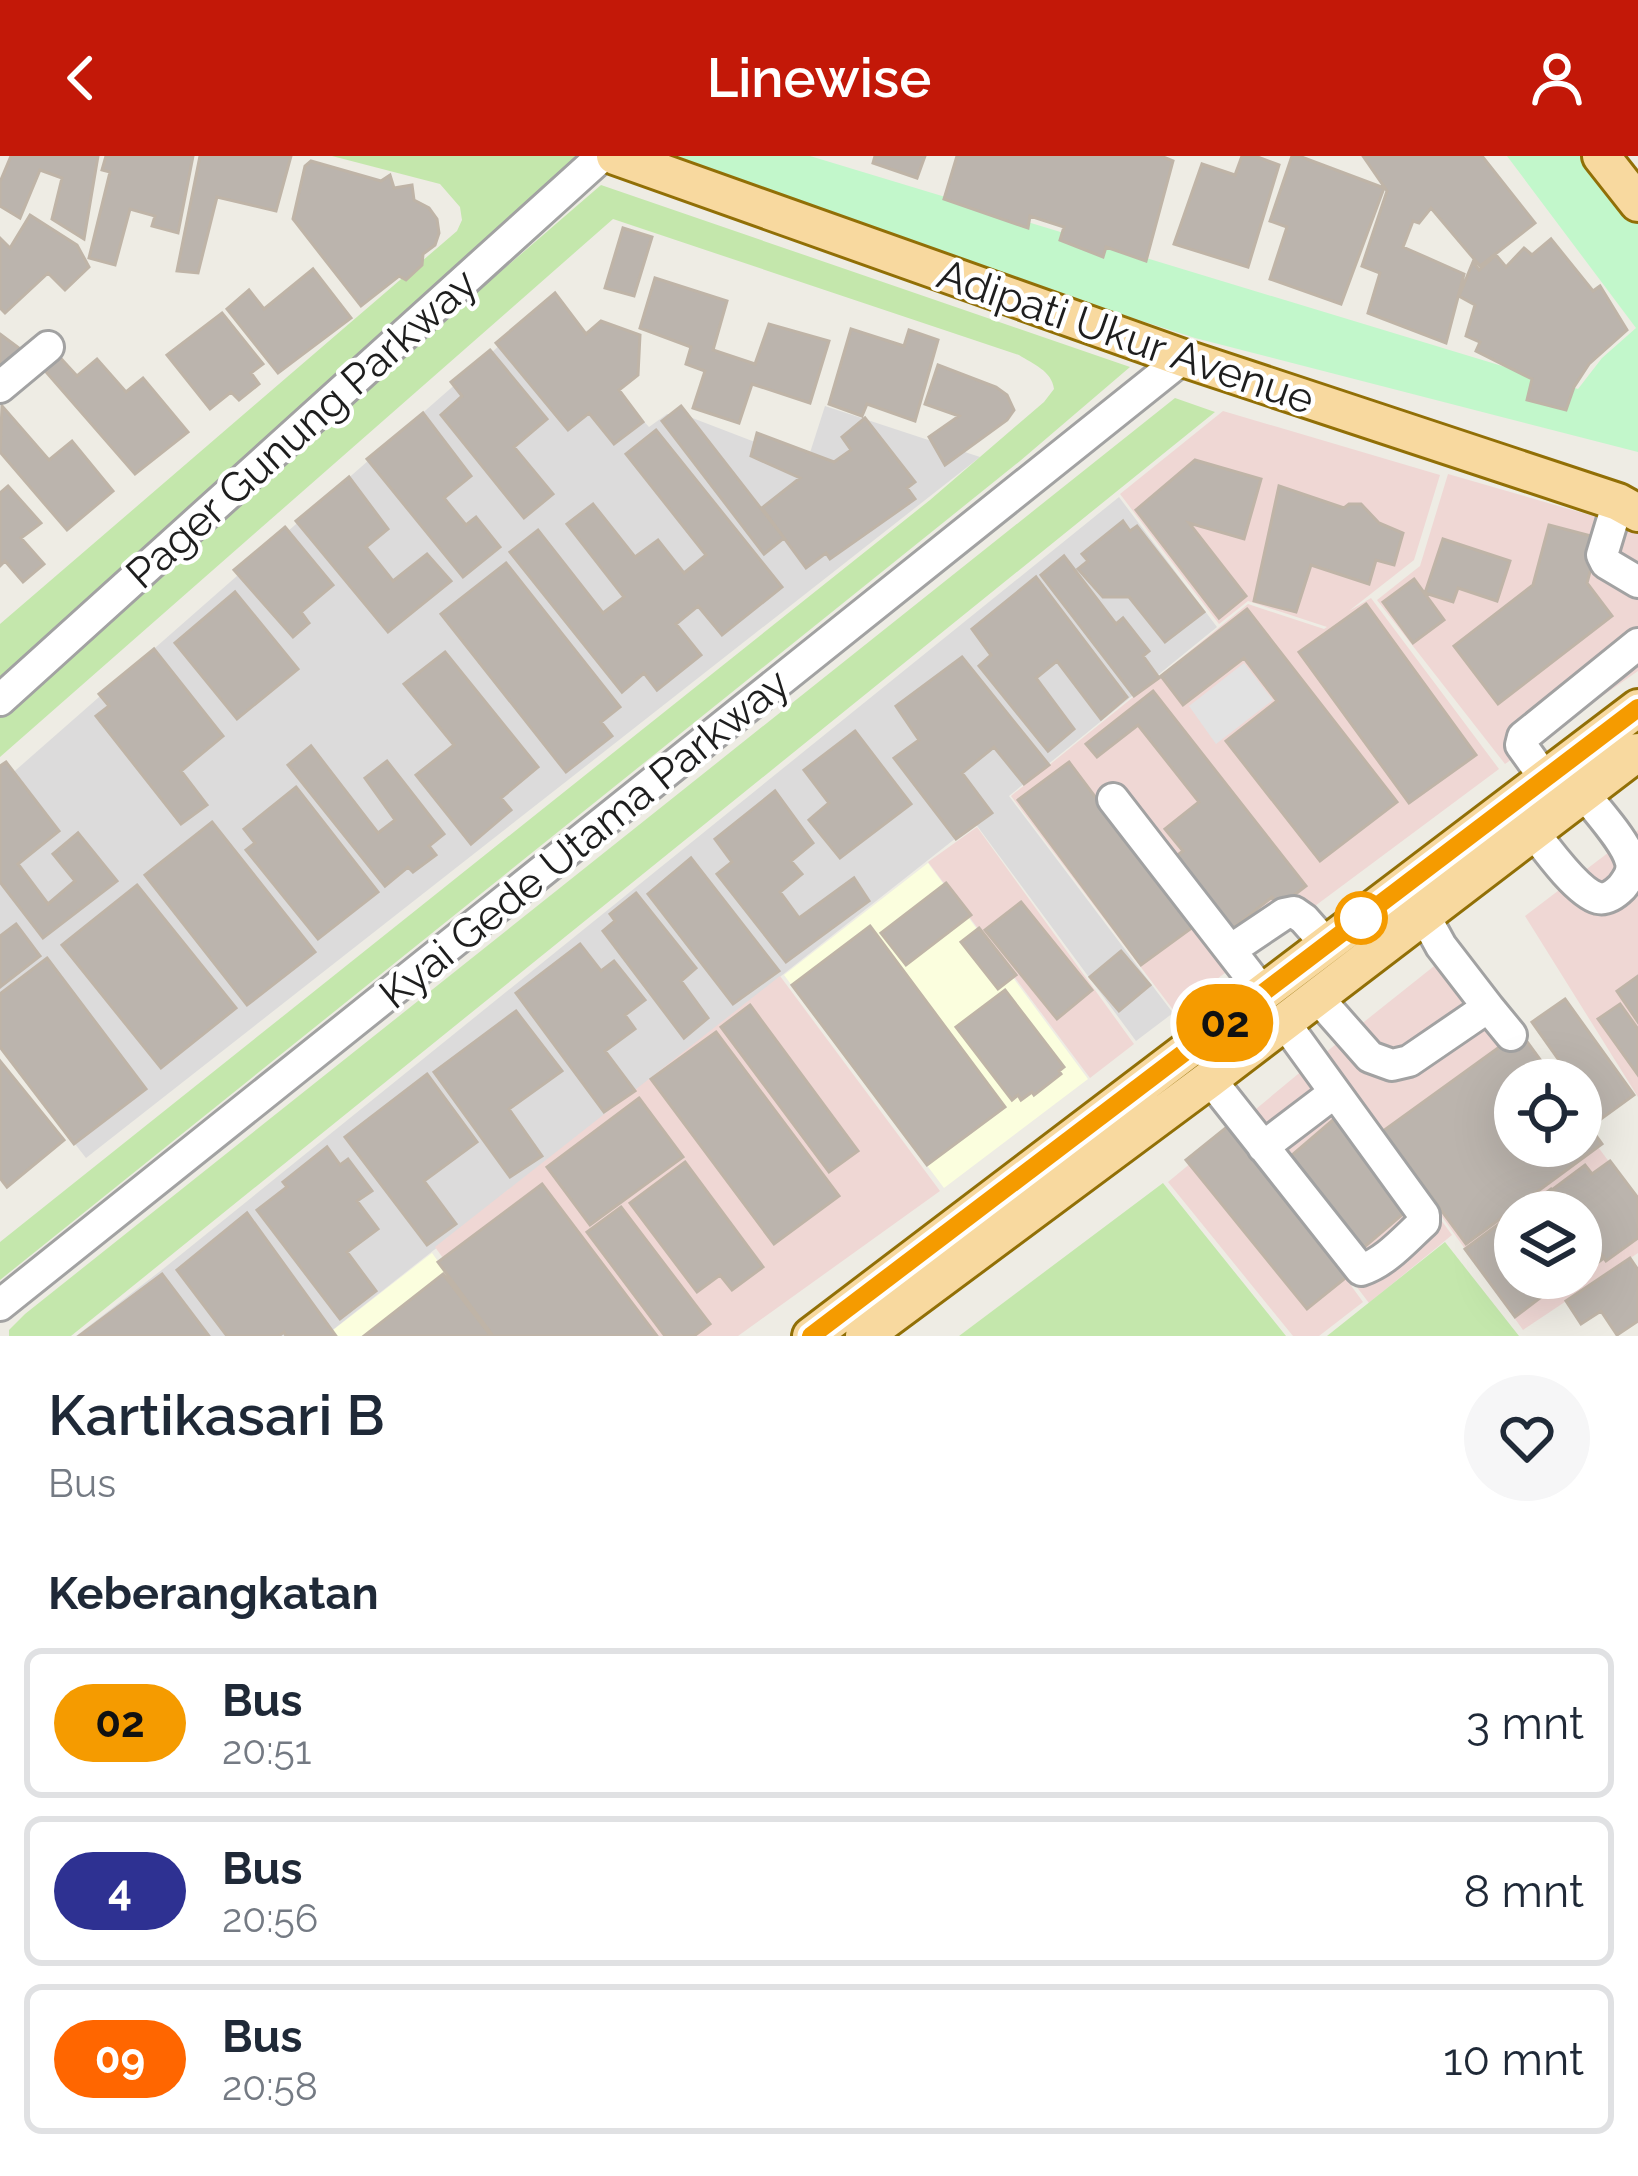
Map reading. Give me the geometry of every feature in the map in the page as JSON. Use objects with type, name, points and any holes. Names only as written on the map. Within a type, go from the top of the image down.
[{"type":"main road","name":"Adipati Ukur Avenue","points":[[615,156],[1183,358],[1631,506]]},
{"type":"main road","points":[[1601,156],[1638,203]]},
{"type":"main road","points":[[864,1336],[1210,1079],[1327,945],[1638,708]]},
{"type":"main road","points":[[811,1336],[1274,1008],[1317,997],[1638,752]]},
{"type":"street","name":"Pager Gunung Parkway","points":[[0,700],[602,156]]},
{"type":"street","points":[[0,387],[48,347]]},
{"type":"street","points":[[0,1305],[1183,358]]},
{"type":"street","points":[[1631,506],[1602,555],[1606,563],[1638,582]]},
{"type":"street","points":[[1544,777],[1521,740],[1638,644]]},
{"type":"street","points":[[1532,830],[1588,892],[1599,898],[1612,896],[1627,882],[1632,868],[1629,856],[1582,792]]},
{"type":"street","points":[[1113,799],[1232,949],[1424,1215],[1424,1222],[1392,1252],[1361,1270],[1210,1079]]},
{"type":"street","points":[[1232,949],[1294,912],[1327,945]]},
{"type":"street","points":[[1424,915],[1441,946],[1511,1035]]},
{"type":"street","points":[[1317,997],[1370,1057],[1392,1065],[1409,1061],[1488,1007]]},
{"type":"street","points":[[1263,1148],[1334,1093]]},
{"type":"shaded area","points":[[541,309],[649,427],[667,414],[682,414],[807,462],[825,406],[980,457],[86,1158],[0,1048],[0,784]]},
{"type":"shaded area","points":[[1223,411],[1440,475],[1414,560],[1349,611],[1371,598],[1499,769],[1174,1011],[1011,796],[1248,604],[1327,627],[1248,601],[1219,624],[1120,494]]},
{"type":"shaded area","points":[[1448,474],[1638,529],[1638,671],[1505,764],[1377,600],[1420,566]]},
{"type":"shaded area","points":[[1119,497],[1217,627],[1009,796],[1173,1013],[1136,1041],[975,823],[325,1336],[76,1336],[163,1269]]},
{"type":"shaded area","points":[[1244,663],[1273,700],[1216,744],[1189,706]]},
{"type":"shaded area","points":[[977,827],[1134,1044],[1090,1078],[928,862]]},
{"type":"shaded area","points":[[1638,830],[1638,1097],[1525,916]]},
{"type":"shaded area","points":[[928,863],[1088,1079],[944,1188],[784,975]]},
{"type":"shaded area","points":[[1453,951],[1533,1059],[1494,1059],[1494,1167],[1602,1167],[1602,1152],[1638,1201],[1638,1253],[1602,1277],[1602,1191],[1494,1191],[1494,1289],[1325,1053]]},
{"type":"shaded area","points":[[780,976],[940,1191],[738,1336],[499,1336],[435,1247]]},
{"type":"shaded area","points":[[1321,1055],[1452,1235],[1369,1303],[1250,1147],[1363,1302],[1319,1336],[1293,1336],[1168,1182]]},
{"type":"shaded area","points":[[432,1253],[492,1336],[329,1336],[328,1334]]},
{"type":"shaded area","points":[[1501,1299],[1569,1299],[1523,1330]]},
{"type":"green space","points":[[332,156],[600,156],[0,684],[0,624],[457,231],[460,207],[440,184]]},
{"type":"green space","points":[[625,156],[810,156],[1578,389],[1602,358],[1636,328],[1507,156],[1591,156],[1638,219],[1638,452],[1195,338]]},
{"type":"green space","points":[[601,185],[1130,367],[1020,461],[0,1280],[0,1242],[930,500],[1054,389],[1046,373],[1019,355],[613,219],[0,757],[0,704]]},
{"type":"green space","points":[[1175,398],[1215,412],[71,1336],[9,1336],[25,1314]]},
{"type":"green space","points":[[1163,1183],[1286,1336],[959,1336]]},
{"type":"green space","points":[[1445,1242],[1519,1336],[1327,1336]]},
{"type":"building","points":[[11,156],[98,156],[84,239],[52,219],[62,178],[40,170],[20,218],[0,206],[0,182]]},
{"type":"building","points":[[106,156],[193,156],[178,233],[152,226],[155,216],[130,209],[115,265],[89,258],[110,172],[102,170]]},
{"type":"building","points":[[200,156],[291,156],[276,211],[217,197],[198,273],[177,271]]},
{"type":"building","points":[[875,156],[925,156],[917,178],[873,163]]},
{"type":"building","points":[[957,156],[1161,156],[1173,161],[1146,261],[1106,247],[1103,257],[1060,240],[1064,227],[1030,216],[1028,228],[944,199]]},
{"type":"building","points":[[1242,156],[1279,165],[1248,267],[1174,244],[1202,164],[1235,175]]},
{"type":"building","points":[[1292,156],[1384,188],[1341,304],[1270,279],[1287,227],[1270,221]]},
{"type":"building","points":[[1363,156],[1482,156],[1535,223],[1480,266],[1431,208],[1419,223],[1413,221],[1403,247],[1464,274],[1446,343],[1368,313],[1380,273],[1362,266],[1387,191]]},
{"type":"building","points":[[311,161],[381,181],[390,175],[394,188],[412,185],[414,200],[437,219],[439,233],[435,245],[423,254],[422,265],[406,280],[399,276],[361,306],[293,219],[305,166]]},
{"type":"building","points":[[30,215],[77,245],[89,267],[65,290],[48,273],[5,313],[0,308],[0,238],[10,248]]},
{"type":"building","points":[[623,228],[652,237],[634,296],[605,288]]},
{"type":"building","points":[[1551,239],[1593,291],[1600,286],[1627,330],[1589,364],[1566,410],[1527,400],[1532,379],[1476,351],[1480,342],[1466,336],[1475,305],[1459,296],[1473,262],[1479,270],[1496,255],[1506,267],[1524,248],[1532,255]]},
{"type":"building","points":[[313,269],[351,318],[278,373],[227,309],[249,290],[264,309]]},
{"type":"building","points":[[655,278],[727,301],[713,350],[755,364],[769,324],[829,341],[810,403],[752,384],[739,423],[693,408],[705,371],[686,364],[691,347],[640,328]]},
{"type":"building","points":[[555,293],[586,334],[601,321],[640,335],[638,375],[619,390],[643,422],[614,444],[589,413],[568,430],[496,343]]},
{"type":"building","points":[[222,313],[263,364],[251,373],[259,384],[239,400],[231,392],[210,409],[167,355]]},
{"type":"building","points":[[851,329],[904,346],[909,330],[938,340],[915,421],[867,404],[862,416],[829,404]]},
{"type":"building","points":[[0,334],[31,357],[0,383]]},
{"type":"building","points":[[490,350],[547,419],[514,447],[553,494],[524,518],[441,415],[462,396],[451,382]]},
{"type":"building","points":[[55,352],[77,376],[97,359],[126,392],[143,378],[188,432],[135,474],[40,365]]},
{"type":"building","points":[[938,365],[996,387],[1007,395],[1014,410],[945,465],[929,437],[959,416],[925,404]]},
{"type":"building","points":[[2,406],[49,460],[72,441],[113,491],[67,530],[0,452]]},
{"type":"building","points":[[681,406],[784,538],[764,554],[662,421]]},
{"type":"building","points":[[423,413],[471,476],[444,498],[466,525],[476,517],[500,547],[463,577],[367,459]]},
{"type":"building","points":[[865,418],[915,482],[907,488],[915,499],[830,559],[826,553],[806,568],[762,508],[800,478],[751,456],[757,433],[834,462],[851,450],[842,437]]},
{"type":"building","points":[[656,430],[782,587],[722,635],[698,606],[676,624],[701,655],[657,690],[644,673],[622,692],[510,552],[538,530],[603,613],[624,597],[567,524],[593,504],[635,557],[658,540],[684,573],[706,555],[626,454]]},
{"type":"building","points":[[1195,460],[1261,479],[1244,539],[1189,523],[1246,596],[1219,618],[1136,510]]},
{"type":"building","points":[[349,477],[388,529],[366,547],[393,581],[427,554],[451,581],[388,632],[296,521]]},
{"type":"building","points":[[8,486],[41,523],[21,538],[44,564],[23,582],[5,561],[0,566],[0,493]]},
{"type":"building","points":[[1279,486],[1344,508],[1361,504],[1379,523],[1403,533],[1394,565],[1376,560],[1369,584],[1311,565],[1296,612],[1254,601]]},
{"type":"building","points":[[1123,521],[1130,531],[1137,526],[1204,612],[1165,642],[1129,597],[1103,597],[1078,569],[1088,561],[1082,554]]},
{"type":"building","points":[[1549,525],[1599,538],[1587,583],[1612,616],[1498,704],[1454,646],[1533,585]]},
{"type":"building","points":[[285,527],[333,585],[301,612],[309,623],[293,637],[234,570]]},
{"type":"building","points":[[1443,539],[1510,561],[1497,601],[1458,588],[1453,602],[1425,593]]},
{"type":"building","points":[[1064,556],[1116,624],[1123,618],[1149,651],[1143,656],[1159,678],[1134,696],[1041,575]]},
{"type":"building","points":[[506,563],[620,707],[601,722],[612,736],[566,772],[441,614]]},
{"type":"building","points":[[1036,577],[1127,697],[1101,719],[1057,661],[1036,678],[1074,729],[1048,751],[979,666],[991,655],[972,629]]},
{"type":"building","points":[[1414,579],[1444,620],[1413,643],[1383,602]]},
{"type":"building","points":[[235,592],[298,669],[237,719],[175,643]]},
{"type":"building","points":[[1366,604],[1476,755],[1409,803],[1299,652]]},
{"type":"building","points":[[1247,609],[1397,802],[1320,861],[1226,741],[1277,701],[1244,658],[1183,705],[1161,676]]},
{"type":"building","points":[[154,649],[223,736],[181,771],[207,805],[181,824],[96,716],[109,706],[99,694]]},
{"type":"building","points":[[445,652],[538,767],[501,798],[511,810],[471,844],[416,775],[454,745],[404,684]]},
{"type":"building","points":[[962,657],[1049,765],[1024,784],[994,747],[962,773],[992,813],[956,839],[894,758],[919,740],[896,706]]},
{"type":"building","points":[[1153,691],[1306,886],[1280,906],[1272,897],[1228,932],[1171,860],[1183,851],[1165,829],[1199,802],[1138,725],[1097,757],[1086,744]]},
{"type":"building","points":[[855,731],[911,804],[840,858],[809,820],[829,803],[804,770]]},
{"type":"building","points":[[311,746],[378,833],[395,820],[365,778],[387,761],[444,834],[429,846],[436,855],[413,872],[408,867],[385,886],[288,765]]},
{"type":"building","points":[[6,762],[59,831],[18,864],[48,904],[75,881],[53,854],[78,833],[117,881],[43,938],[0,882],[0,766]]},
{"type":"building","points":[[1069,762],[1193,927],[1141,965],[1018,800]]},
{"type":"building","points":[[296,787],[378,892],[318,939],[246,850],[255,843],[244,829]]},
{"type":"building","points":[[775,791],[813,843],[791,861],[802,874],[780,892],[799,918],[854,878],[869,901],[786,962],[717,874],[732,862],[715,839]]},
{"type":"building","points":[[212,822],[315,952],[247,1005],[145,875]]},
{"type":"building","points":[[691,858],[779,971],[733,1004],[648,894]]},
{"type":"building","points":[[946,883],[971,915],[906,965],[881,933]]},
{"type":"building","points":[[137,885],[236,1008],[161,1068],[62,945]]},
{"type":"building","points":[[636,893],[696,968],[681,981],[708,1018],[684,1038],[603,931],[615,921],[610,914]]},
{"type":"building","points":[[1021,902],[1092,990],[1057,1019],[985,930]]},
{"type":"building","points":[[16,924],[40,956],[0,987],[0,936]]},
{"type":"building","points":[[870,926],[1005,1107],[927,1165],[792,985]]},
{"type":"building","points":[[979,928],[1016,975],[998,989],[961,942]]},
{"type":"building","points":[[580,944],[601,971],[614,961],[645,1000],[625,1015],[635,1029],[605,1051],[635,1091],[604,1112],[516,993]]},
{"type":"building","points":[[1121,951],[1150,985],[1119,1011],[1090,977]]},
{"type":"building","points":[[47,958],[146,1089],[74,1144],[0,1047],[0,994]]},
{"type":"building","points":[[1638,976],[1638,1022],[1617,991]]},
{"type":"building","points":[[1005,990],[1064,1067],[1034,1095],[1021,1100],[1018,1095],[1012,1100],[956,1027]]},
{"type":"building","points":[[1565,999],[1634,1095],[1602,1118],[1602,1059],[1558,1059],[1532,1022]]},
{"type":"building","points":[[1620,1004],[1638,1029],[1638,1075],[1598,1019]]},
{"type":"building","points":[[750,1005],[858,1151],[829,1172],[721,1027]]},
{"type":"building","points":[[516,1011],[562,1071],[509,1109],[542,1156],[510,1177],[434,1072]]},
{"type":"building","points":[[716,1032],[839,1196],[774,1244],[651,1079]]},
{"type":"building","points":[[1520,1032],[1540,1059],[1494,1059],[1494,1167],[1571,1167],[1538,1191],[1494,1191],[1494,1223],[1466,1244],[1383,1131]]},
{"type":"building","points":[[0,1061],[64,1140],[7,1187],[0,1178]]},
{"type":"building","points":[[427,1074],[477,1142],[424,1181],[456,1224],[427,1245],[345,1137]]},
{"type":"building","points":[[639,1098],[683,1157],[590,1225],[547,1167]]},
{"type":"building","points":[[1334,1119],[1411,1207],[1361,1250],[1284,1162]]},
{"type":"building","points":[[1233,1122],[1354,1271],[1307,1309],[1186,1160]]},
{"type":"building","points":[[327,1147],[340,1165],[348,1159],[372,1191],[357,1201],[378,1229],[347,1252],[376,1291],[340,1319],[257,1210]]},
{"type":"building","points":[[1610,1161],[1638,1198],[1638,1238],[1606,1261],[1602,1256],[1602,1191],[1553,1189],[1582,1167],[1592,1174]]},
{"type":"building","points":[[685,1162],[763,1267],[732,1290],[720,1275],[697,1292],[630,1203]]},
{"type":"building","points":[[542,1184],[657,1336],[493,1336],[438,1262]]},
{"type":"building","points":[[621,1207],[710,1324],[694,1336],[665,1336],[587,1232]]},
{"type":"building","points":[[247,1213],[336,1336],[286,1336],[284,1332],[279,1336],[227,1336],[177,1270]]},
{"type":"building","points":[[1494,1228],[1494,1288],[1465,1249]]},
{"type":"building","points":[[1630,1258],[1638,1270],[1638,1321],[1617,1335],[1601,1311],[1581,1324],[1566,1301],[1602,1299],[1602,1277]]},
{"type":"building","points":[[162,1274],[209,1336],[79,1336]]},
{"type":"building","points":[[443,1274],[491,1336],[364,1336]]},
{"type":"building","points":[[1502,1299],[1539,1299],[1515,1317]]},
{"type":"bus line","name":"02","points":[[811,1336],[1638,708]]}]
